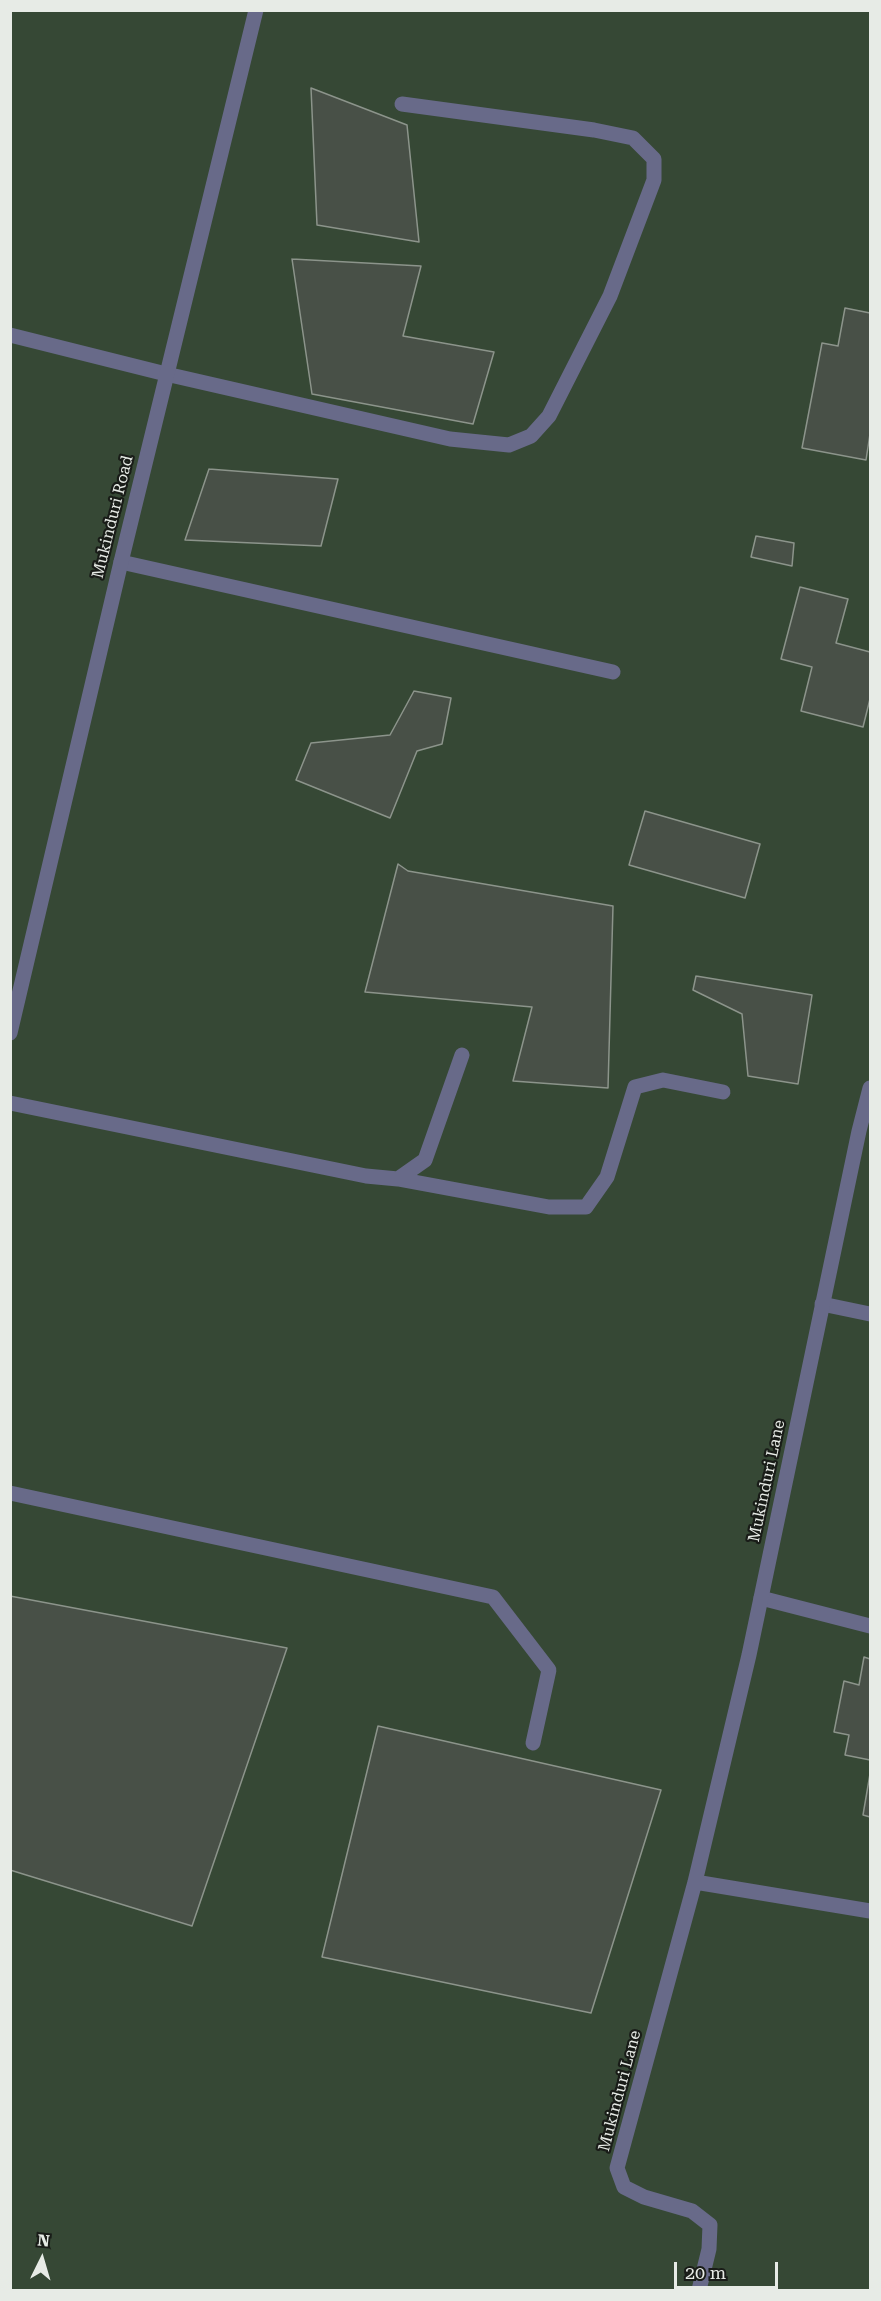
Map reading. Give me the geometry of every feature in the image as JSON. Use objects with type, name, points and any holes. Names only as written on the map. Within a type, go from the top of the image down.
[{"type":"street","name":"Mukinduri Road","points":[[10,1033],[166,374],[256,10]]},
{"type":"street","points":[[10,335],[166,374],[450,439],[508,445],[531,436],[549,416],[610,296],[654,180],[654,159],[633,138],[594,130],[402,104]]},
{"type":"street","points":[[121,562],[613,672]]},
{"type":"street","points":[[398,1179],[425,1160],[462,1055]]},
{"type":"street","points":[[10,1103],[366,1176],[398,1179],[549,1207],[586,1207],[607,1177],[635,1087],[663,1080],[723,1092]]},
{"type":"street","name":"Mukinduri Lane","points":[[699,2290],[709,2249],[710,2225],[692,2211],[644,2197],[624,2187],[617,2168],[695,1882],[761,1598],[870,1088]]},
{"type":"street","points":[[822,1304],[870,1314]]},
{"type":"street","points":[[10,1493],[493,1597],[549,1670],[533,1743]]},
{"type":"street","points":[[761,1598],[870,1626]]},
{"type":"street","points":[[695,1882],[870,1911]]},
{"type":"green space","points":[[11,11],[870,11],[870,2290],[11,2290]]},
{"type":"building","points":[[311,88],[407,125],[419,242],[317,225]]},
{"type":"building","points":[[292,259],[421,266],[403,336],[494,352],[473,424],[312,394]]},
{"type":"building","points":[[845,308],[870,313],[870,434],[866,460],[802,448],[822,343],[838,346]]},
{"type":"building","points":[[209,469],[338,479],[321,546],[185,540]]},
{"type":"building","points":[[756,536],[794,543],[792,566],[751,557]]},
{"type":"building","points":[[800,587],[848,599],[836,643],[870,652],[870,699],[863,727],[801,711],[812,667],[781,659]]},
{"type":"building","points":[[414,691],[451,698],[442,744],[417,751],[390,818],[296,780],[311,743],[390,735]]},
{"type":"building","points":[[645,811],[760,844],[745,898],[629,865]]},
{"type":"building","points":[[398,864],[408,871],[613,906],[608,1088],[513,1081],[532,1007],[365,992]]},
{"type":"building","points":[[696,976],[812,995],[798,1084],[748,1076],[742,1014],[693,990]]},
{"type":"building","points":[[10,1596],[287,1648],[192,1926],[10,1870]]},
{"type":"building","points":[[864,1657],[870,1659],[870,1760],[845,1755],[849,1735],[834,1732],[844,1681],[859,1685]]},
{"type":"building","points":[[378,1726],[661,1790],[591,2013],[322,1957]]},
{"type":"building","points":[[870,1774],[870,1817],[863,1815]]}]
